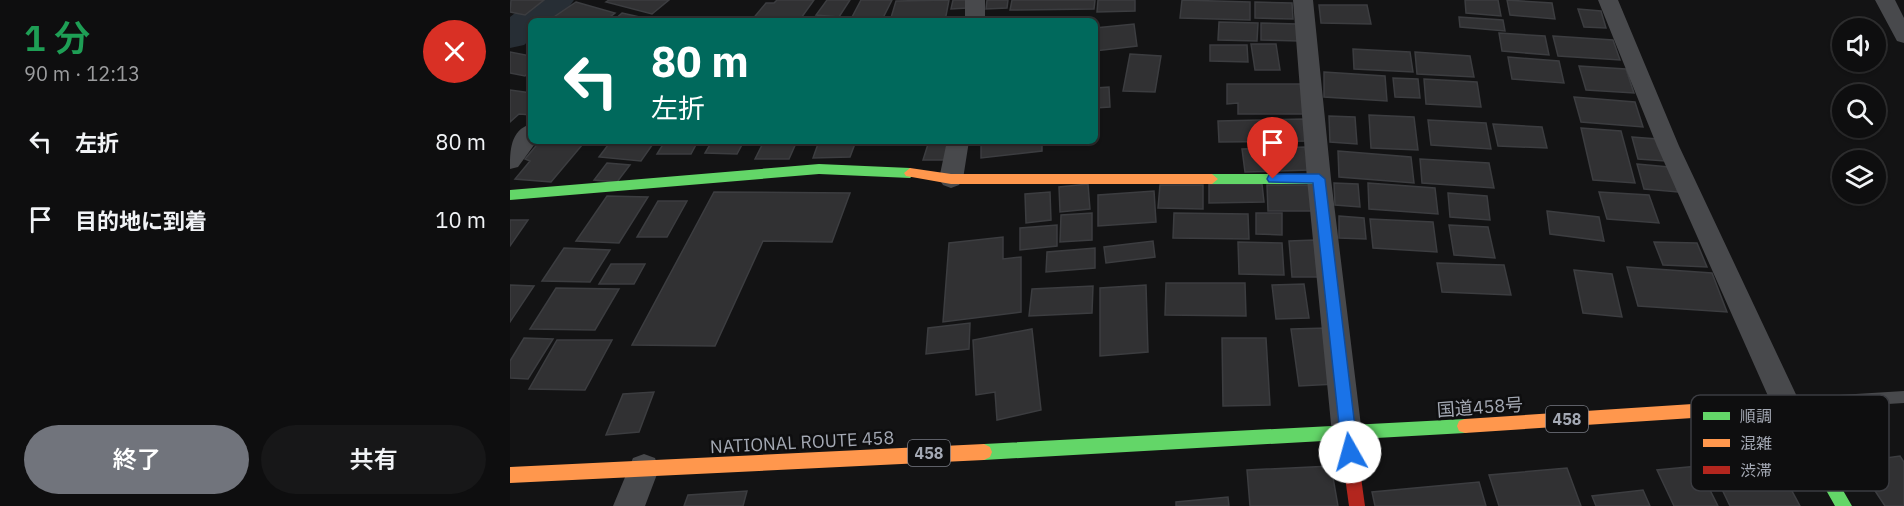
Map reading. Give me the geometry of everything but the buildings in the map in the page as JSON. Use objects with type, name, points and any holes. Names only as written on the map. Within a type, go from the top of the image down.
[{"type":"main road","points":[[510,195],[819,169],[893,171],[951,179],[1319,179]]},
{"type":"main road","name":"国道458号","points":[[1347,434],[1691,411]]},
{"type":"main road","points":[[1347,434],[1357,506]]},
{"type":"main road","name":"NATIONAL ROUTE 458","points":[[510,475],[838,457],[1347,434]]},
{"type":"main road","points":[[1835,491],[1844,506]]},
{"type":"street","points":[[975,0],[975,18]]},
{"type":"street","points":[[1303,0],[1319,179],[1347,434]]},
{"type":"street","points":[[1608,0],[1668,146],[1781,395]]},
{"type":"street","points":[[1885,0],[1904,38]]},
{"type":"street","points":[[510,161],[528,136]]},
{"type":"street","points":[[951,179],[957,144]]},
{"type":"street","points":[[629,506],[644,468]]},
{"type":"lane","points":[[1889,398],[1904,397]]},
{"type":"waterway","points":[[532,18],[555,0]]},
{"type":"waterway","points":[[510,36],[528,22]]},
{"type":"traffic: fast","points":[[510,195],[819,169],[910,173]]},
{"type":"traffic: fast","points":[[1212,179],[1319,179]]},
{"type":"traffic: fast","points":[[984,452],[1465,426]]},
{"type":"traffic: fast","points":[[1835,491],[1844,506]]},
{"type":"traffic: slow","points":[[910,173],[951,179],[1212,179]]},
{"type":"traffic: slow","points":[[1465,426],[1691,411]]},
{"type":"traffic: slow","points":[[510,475],[984,452]]},
{"type":"traffic: jam","points":[[1347,434],[1357,506]]},
{"type":"route","points":[[1273,179],[1319,179],[1350,452]]}]
